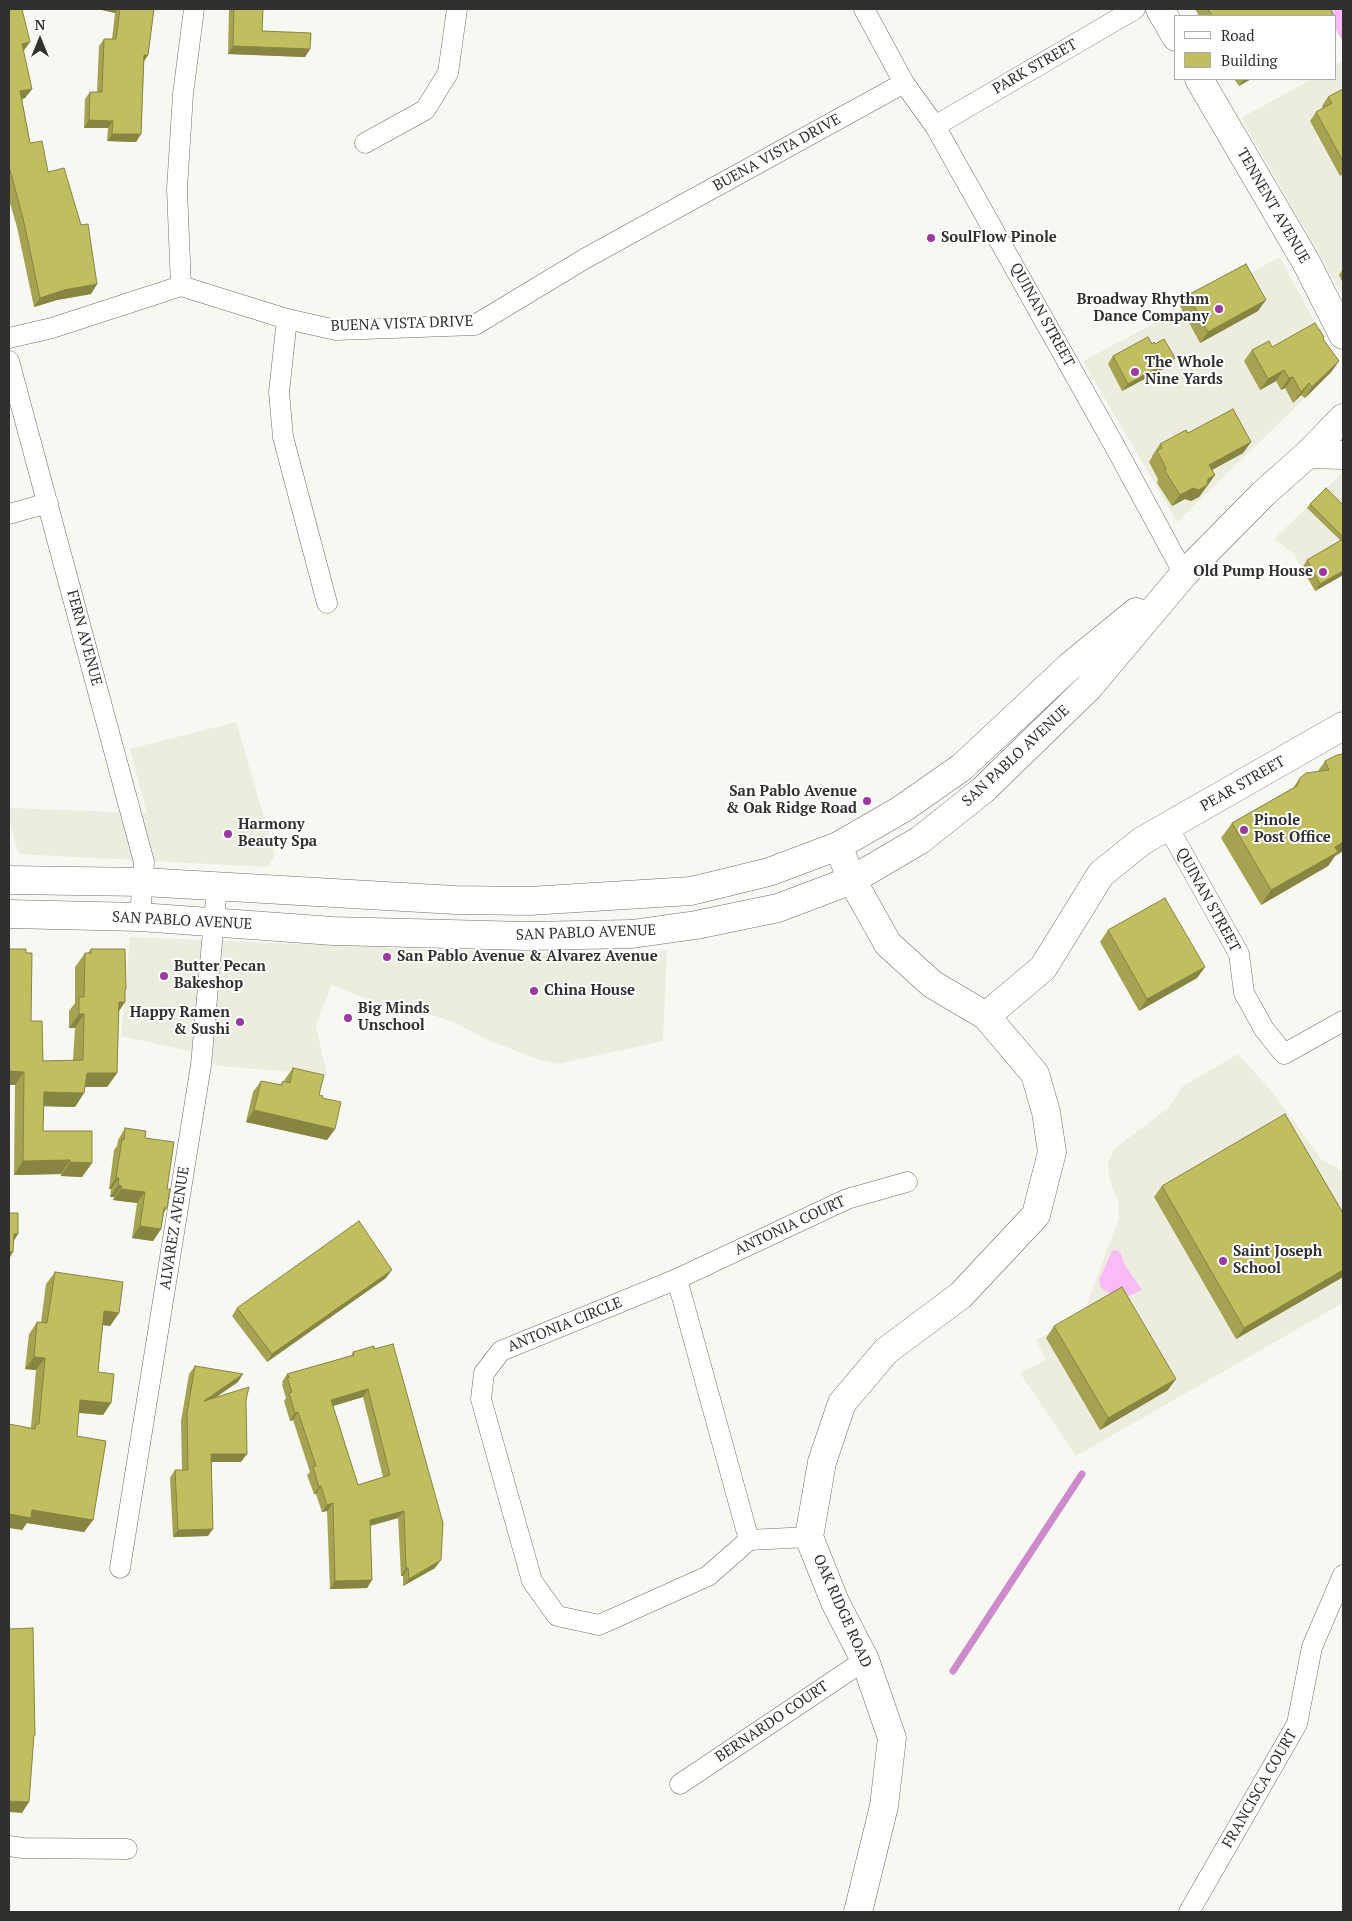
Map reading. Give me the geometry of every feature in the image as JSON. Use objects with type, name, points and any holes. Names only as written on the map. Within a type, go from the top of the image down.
[{"type":"main road","points":[[1160,9],[1174,33]]},
{"type":"main road","name":"TENNENT AVENUE","points":[[1200,80],[1306,262],[1343,335]]},
{"type":"main road","name":"SAN PABLO AVENUE","points":[[9,914],[140,917],[333,931],[455,935],[632,934],[696,925],[778,908],[852,880],[920,840],[983,790],[1089,687],[1184,574],[1264,493],[1308,454],[1343,418]]},
{"type":"main road","points":[[1308,454],[1343,455]]},
{"type":"main road","name":"SAN PABLO AVENUE","points":[[9,880],[143,882],[529,902],[691,891],[769,872],[838,846],[902,809],[962,767],[1070,666],[1184,574]]},
{"type":"main road","name":"PEAR STREET","points":[[986,1016],[1043,968],[1101,874],[1142,841],[1343,726]]},
{"type":"main road","name":"OAK RIDGE ROAD","points":[[838,846],[852,880],[888,944],[932,984],[986,1016],[1035,1074],[1046,1112],[1052,1152],[1036,1215],[961,1295],[886,1351],[842,1403],[822,1462],[809,1537],[835,1602],[865,1660],[892,1738],[884,1806],[858,1912]]},
{"type":"street","points":[[9,338],[52,328],[181,286],[177,189],[183,94],[194,9]]},
{"type":"street","points":[[365,143],[425,110],[448,73],[457,9]]},
{"type":"street","name":"QUINAN STREET","points":[[864,9],[904,83],[935,126],[1114,443],[1184,574]]},
{"type":"street","name":"PARK STREET","points":[[935,126],[1135,9]]},
{"type":"street","name":"BUENA VISTA DRIVE","points":[[181,286],[287,319],[336,330],[475,325],[586,258],[904,83]]},
{"type":"street","points":[[287,319],[279,392],[283,437],[327,603]]},
{"type":"street","name":"FERN AVENUE","points":[[9,361],[144,862],[140,917]]},
{"type":"street","points":[[9,514],[48,503]]},
{"type":"street","name":"QUINAN STREET","points":[[1168,827],[1239,954],[1244,993],[1264,1029],[1284,1054],[1343,1021]]},
{"type":"street","name":"ALVAREZ AVENUE","points":[[120,1568],[201,1066],[217,887]]},
{"type":"street","name":"ANTONIA COURT","points":[[677,1279],[847,1199],[907,1182]]},
{"type":"street","points":[[677,1279],[749,1540],[809,1537]]},
{"type":"street","name":"ANTONIA CIRCLE","points":[[677,1279],[501,1351],[484,1373],[482,1399],[484,1409],[532,1581],[557,1616],[599,1625],[708,1576],[749,1540]]},
{"type":"street","name":"FRANCISCA COURT","points":[[1188,1912],[1297,1724],[1312,1647],[1343,1575]]},
{"type":"street","name":"BERNARDO COURT","points":[[680,1784],[865,1660]]},
{"type":"street","points":[[9,1846],[24,1848],[127,1849]]},
{"type":"shaded area","points":[[1322,9],[1343,9],[1343,42],[1337,32],[1337,15],[1326,15]]},
{"type":"shaded area","points":[[1343,61],[1343,296],[1241,118],[1310,80],[1337,80],[1337,64]]},
{"type":"shaded area","points":[[1280,257],[1338,366],[1177,522],[1083,361]]},
{"type":"shaded area","points":[[1343,472],[1343,575],[1315,591],[1294,554],[1274,539]]},
{"type":"shaded area","points":[[236,722],[275,855],[268,867],[19,854],[9,822],[9,808],[147,813],[130,749]]},
{"type":"shaded area","points":[[130,937],[620,957],[667,950],[663,1041],[558,1064],[537,1059],[483,1038],[456,1023],[390,1001],[382,1005],[331,985],[316,1026],[327,1075],[218,1066],[193,1052],[121,1036]]},
{"type":"shaded area","name":"Saint Joseph School","points":[[1238,1054],[1274,1094],[1321,1159],[1343,1171],[1343,1303],[1076,1456],[1020,1373],[1046,1360],[1036,1340],[1083,1314],[1119,1218],[1118,1202],[1109,1177],[1108,1163],[1114,1149],[1168,1108],[1183,1086]]},
{"type":"shaded area","points":[[1116,1250],[1121,1253],[1124,1264],[1142,1290],[1124,1298],[1105,1291],[1101,1287],[1099,1280],[1112,1251]]},
{"type":"building","points":[[9,9],[22,9],[30,42],[22,44],[32,89],[20,91],[30,143],[42,141],[48,172],[64,168],[81,225],[88,224],[97,284],[64,290],[40,298],[23,218],[9,170]]},
{"type":"building","points":[[120,9],[154,9],[148,55],[144,55],[141,134],[112,134],[113,121],[89,120],[90,92],[102,92],[104,39],[116,39]]},
{"type":"building","points":[[234,9],[263,9],[262,31],[311,33],[310,49],[233,46]]},
{"type":"building","points":[[1208,9],[1330,9],[1333,15],[1211,15]]},
{"type":"building","points":[[1343,89],[1343,161],[1316,112],[1332,103],[1328,97]]},
{"type":"building","name":"Broadway Rhythm Dance Company","points":[[1246,264],[1266,300],[1208,332],[1188,295]]},
{"type":"building","points":[[1315,323],[1324,337],[1323,339],[1339,361],[1312,387],[1309,383],[1301,392],[1293,377],[1289,378],[1284,370],[1268,379],[1252,350],[1269,341],[1272,347]]},
{"type":"building","name":"The Whole Nine Yards","points":[[1148,337],[1152,344],[1164,339],[1175,358],[1128,384],[1113,356]]},
{"type":"building","points":[[1233,409],[1251,442],[1209,465],[1215,475],[1208,479],[1207,485],[1199,490],[1193,488],[1180,495],[1165,471],[1166,468],[1157,451],[1162,448],[1160,444],[1186,430],[1188,433]]},
{"type":"building","points":[[1326,488],[1343,505],[1343,537],[1310,504]]},
{"type":"building","name":"Old Pump House","points":[[1343,539],[1343,571],[1320,584],[1307,560]]},
{"type":"building","points":[[1343,754],[1343,842],[1335,847],[1338,852],[1271,890],[1232,823],[1297,786],[1300,778],[1306,773],[1329,770],[1325,761]]},
{"type":"building","points":[[1165,898],[1205,967],[1147,999],[1108,930]]},
{"type":"building","points":[[9,949],[26,949],[26,953],[32,953],[31,1021],[42,1021],[43,1061],[83,1060],[84,1014],[79,1014],[79,997],[84,997],[85,953],[91,953],[91,949],[125,949],[126,989],[125,1002],[119,1002],[117,1073],[87,1073],[84,1093],[44,1092],[43,1131],[92,1131],[92,1163],[70,1162],[70,1160],[23,1161],[24,1072],[9,1071]]},
{"type":"building","points":[[293,1068],[324,1075],[319,1095],[323,1096],[322,1098],[341,1102],[335,1129],[254,1110],[261,1081],[282,1085],[283,1081],[290,1083]]},
{"type":"building","points":[[1285,1114],[1343,1213],[1343,1270],[1244,1328],[1162,1186]]},
{"type":"building","points":[[125,1128],[146,1131],[145,1138],[174,1142],[167,1189],[170,1189],[167,1208],[164,1208],[161,1229],[140,1226],[145,1192],[121,1189],[122,1186],[118,1185],[119,1178],[116,1178]]},
{"type":"building","points":[[9,1213],[18,1213],[18,1234],[14,1234],[13,1252],[9,1252]]},
{"type":"building","points":[[359,1221],[392,1270],[272,1354],[237,1308]]},
{"type":"building","points":[[55,1272],[123,1282],[119,1313],[104,1311],[98,1372],[114,1374],[111,1403],[80,1400],[77,1436],[106,1441],[93,1520],[32,1510],[31,1518],[9,1514],[9,1424],[35,1429],[36,1424],[39,1424],[45,1358],[34,1357],[37,1322],[47,1323]]},
{"type":"building","points":[[1122,1287],[1176,1379],[1108,1418],[1054,1326]]},
{"type":"building","points":[[393,1344],[443,1523],[441,1560],[409,1579],[408,1568],[406,1568],[404,1511],[370,1520],[372,1580],[335,1581],[333,1503],[327,1505],[321,1486],[319,1487],[313,1467],[316,1466],[298,1412],[295,1413],[289,1393],[292,1392],[287,1377],[290,1378],[287,1374],[354,1355],[353,1352],[374,1346],[374,1349]],"holes":[[[368,1389],[390,1475],[358,1485],[331,1400]]]},
{"type":"building","points":[[195,1366],[243,1374],[204,1401],[249,1387],[246,1400],[247,1454],[211,1454],[213,1529],[178,1530],[175,1470],[188,1470],[187,1413]]},
{"type":"building","points":[[33,1628],[35,1735],[29,1802],[9,1801],[9,1629]]},
{"type":"waterway","points":[[953,1671],[1082,1474]]},
{"type":"place","name":"SoulFlow Pinole","points":[[931,238]]},
{"type":"place","name":"Broadway Rhythm Dance Company","points":[[1219,309]]},
{"type":"place","name":"The Whole Nine Yards","points":[[1135,372]]},
{"type":"place","name":"Old Pump House","points":[[1323,572]]},
{"type":"place","name":"San Pablo Avenue & Oak Ridge Road","points":[[867,801]]},
{"type":"place","name":"Pinole Post Office","points":[[1244,830]]},
{"type":"place","name":"Harmony Beauty Spa","points":[[228,834]]},
{"type":"place","name":"San Pablo Avenue & Alvarez Avenue","points":[[387,957]]},
{"type":"place","name":"Butter Pecan Bakeshop","points":[[164,976]]},
{"type":"place","name":"China House","points":[[534,991]]},
{"type":"place","name":"Big Minds Unschool","points":[[348,1018]]},
{"type":"place","name":"Happy Ramen & Sushi","points":[[240,1022]]},
{"type":"place","name":"Saint Joseph School","points":[[1223,1261]]}]
